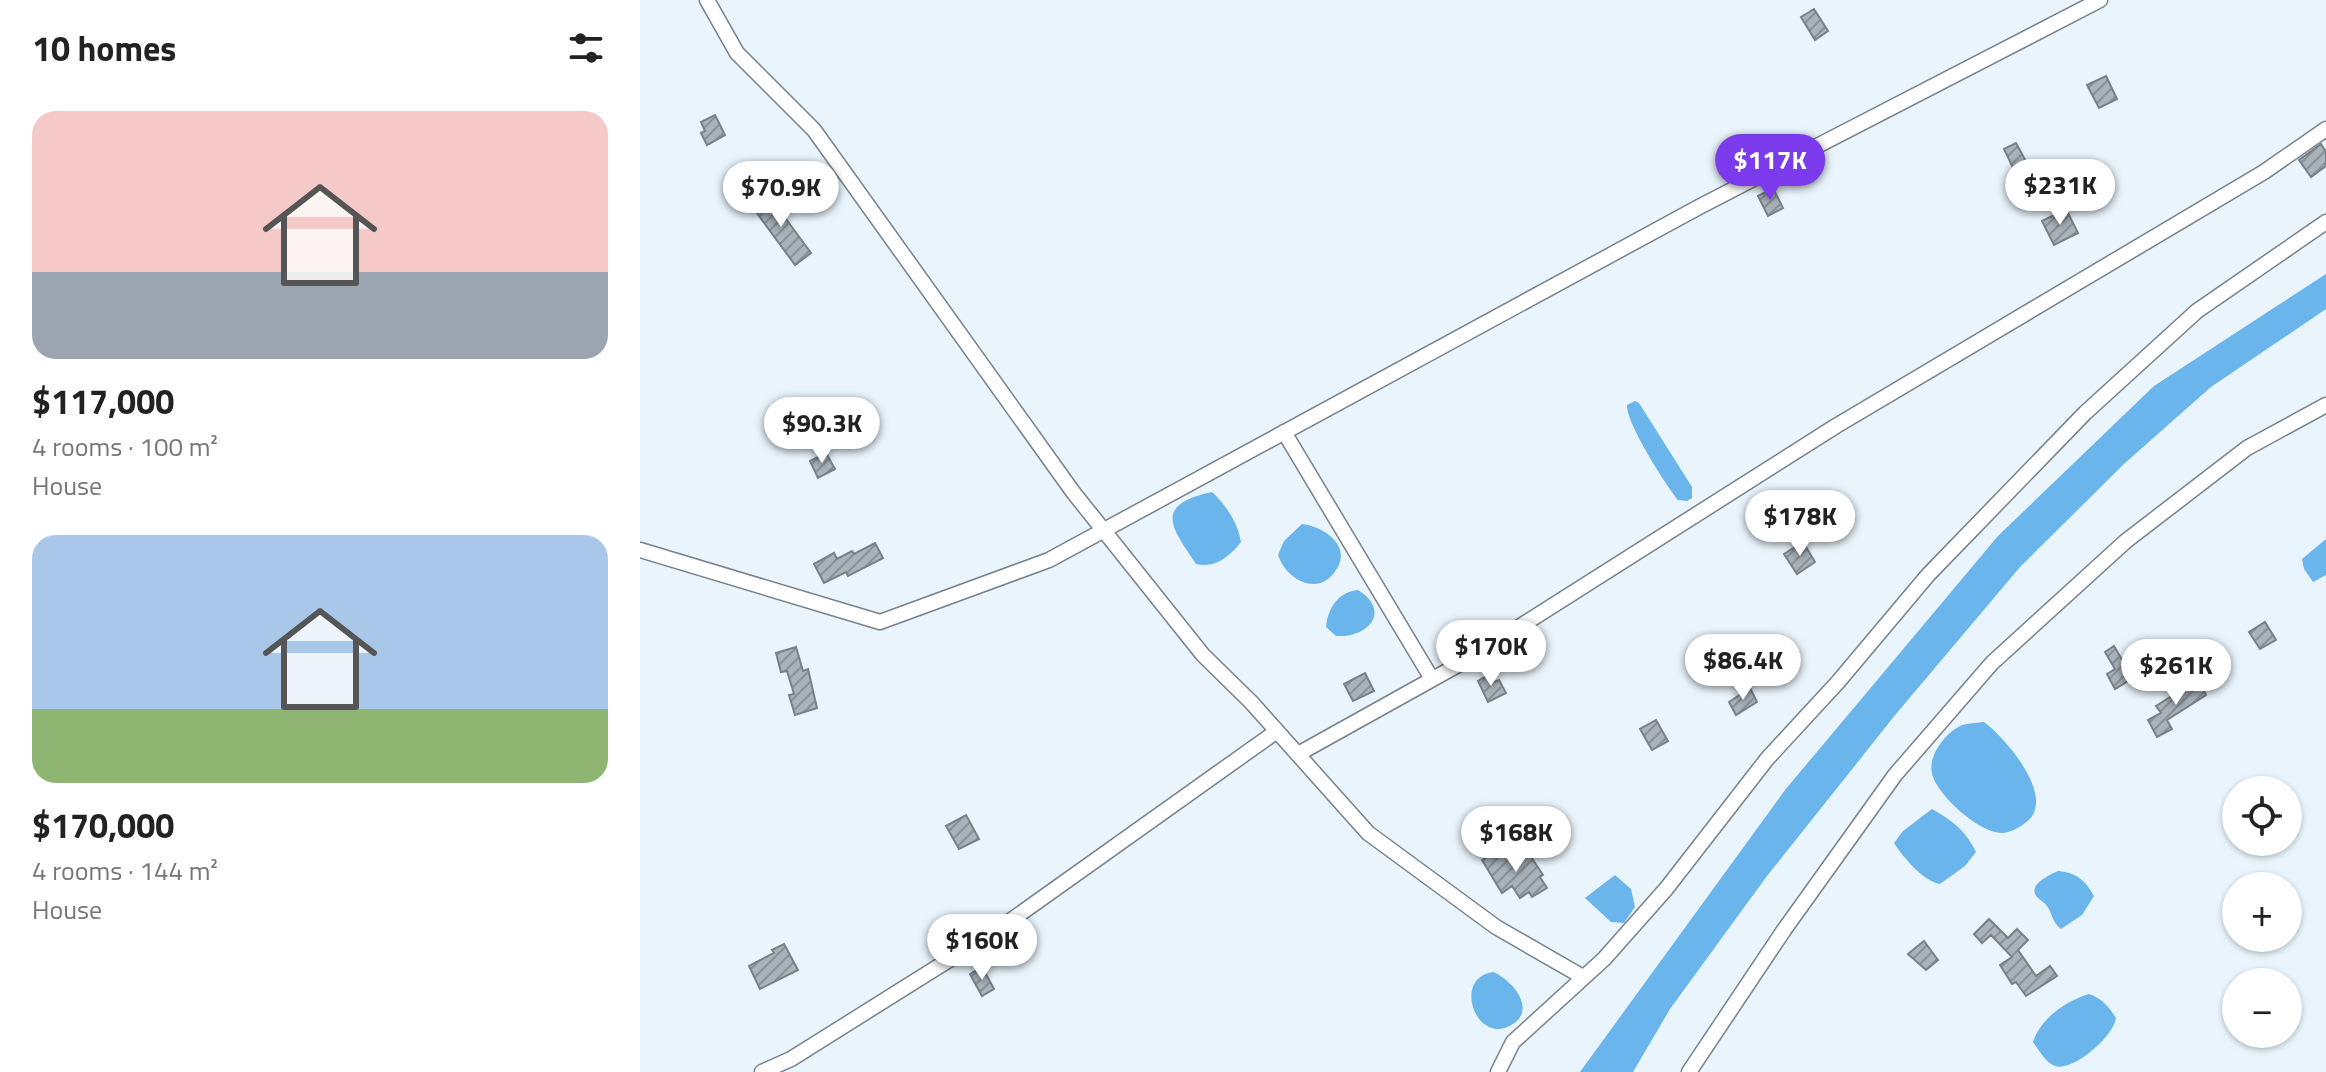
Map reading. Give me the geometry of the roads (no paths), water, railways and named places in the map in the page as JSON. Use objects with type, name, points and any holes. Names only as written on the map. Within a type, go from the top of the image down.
[{"type":"street","points":[[707,0],[737,53],[814,130],[1065,481],[1203,655],[1277,731],[1368,833],[1496,927],[1583,977]]},
{"type":"street","points":[[640,550],[880,622],[1049,560],[1699,207],[2100,0]]},
{"type":"street","points":[[1298,754],[1467,660],[1836,426],[2264,172],[2326,129]]},
{"type":"street","points":[[1498,1072],[1513,1042],[1604,959],[1666,889],[1767,759],[1838,682],[1928,575],[2085,413],[2197,311],[2326,222]]},
{"type":"street","points":[[1689,1072],[1784,930],[1895,775],[1992,663],[2126,541],[2247,448],[2326,405]]},
{"type":"street","points":[[1284,432],[1432,679]]},
{"type":"street","points":[[762,1072],[791,1059],[1003,926],[1277,731]]},
{"type":"water","points":[[2326,274],[2326,309],[2211,387],[2125,463],[2020,567],[1896,714],[1767,876],[1670,1009],[1633,1072],[1580,1072],[1785,790],[1998,536],[2154,386]]},
{"type":"water","points":[[1635,401],[1692,487],[1692,498],[1687,501],[1678,500],[1640,439],[1628,414],[1627,405]]},
{"type":"water","points":[[1212,492],[1231,515],[1241,542],[1222,560],[1210,565],[1196,564],[1172,519],[1174,511],[1181,504]]},
{"type":"water","points":[[1302,524],[1333,538],[1341,553],[1336,570],[1321,583],[1313,584],[1296,578],[1288,572],[1278,555],[1284,541]]},
{"type":"water","points":[[2326,539],[2326,575],[2313,582],[2304,569],[2302,559]]},
{"type":"water","points":[[1358,590],[1373,606],[1372,622],[1358,633],[1336,636],[1326,627],[1329,613],[1345,594]]},
{"type":"water","points":[[1984,722],[2004,741],[2026,770],[2036,800],[2034,813],[2025,823],[2003,833],[1983,827],[1962,813],[1937,785],[1931,770],[1934,755],[1948,735],[1962,725]]},
{"type":"water","points":[[1932,809],[1958,827],[1976,852],[1965,866],[1940,884],[1920,873],[1894,843],[1903,831]]},
{"type":"water","points":[[2058,871],[2080,878],[2094,896],[2082,915],[2061,929],[2035,893],[2040,881]]},
{"type":"water","points":[[1615,875],[1631,889],[1635,907],[1624,923],[1611,922],[1585,898]]},
{"type":"water","points":[[1493,972],[1514,987],[1523,1010],[1513,1024],[1500,1029],[1489,1027],[1480,1020],[1471,997],[1473,986],[1480,977]]},
{"type":"water","points":[[2089,994],[2111,1010],[2116,1018],[2114,1025],[2101,1043],[2082,1058],[2063,1066],[2051,1064],[2033,1042],[2037,1033],[2055,1012]]}]
